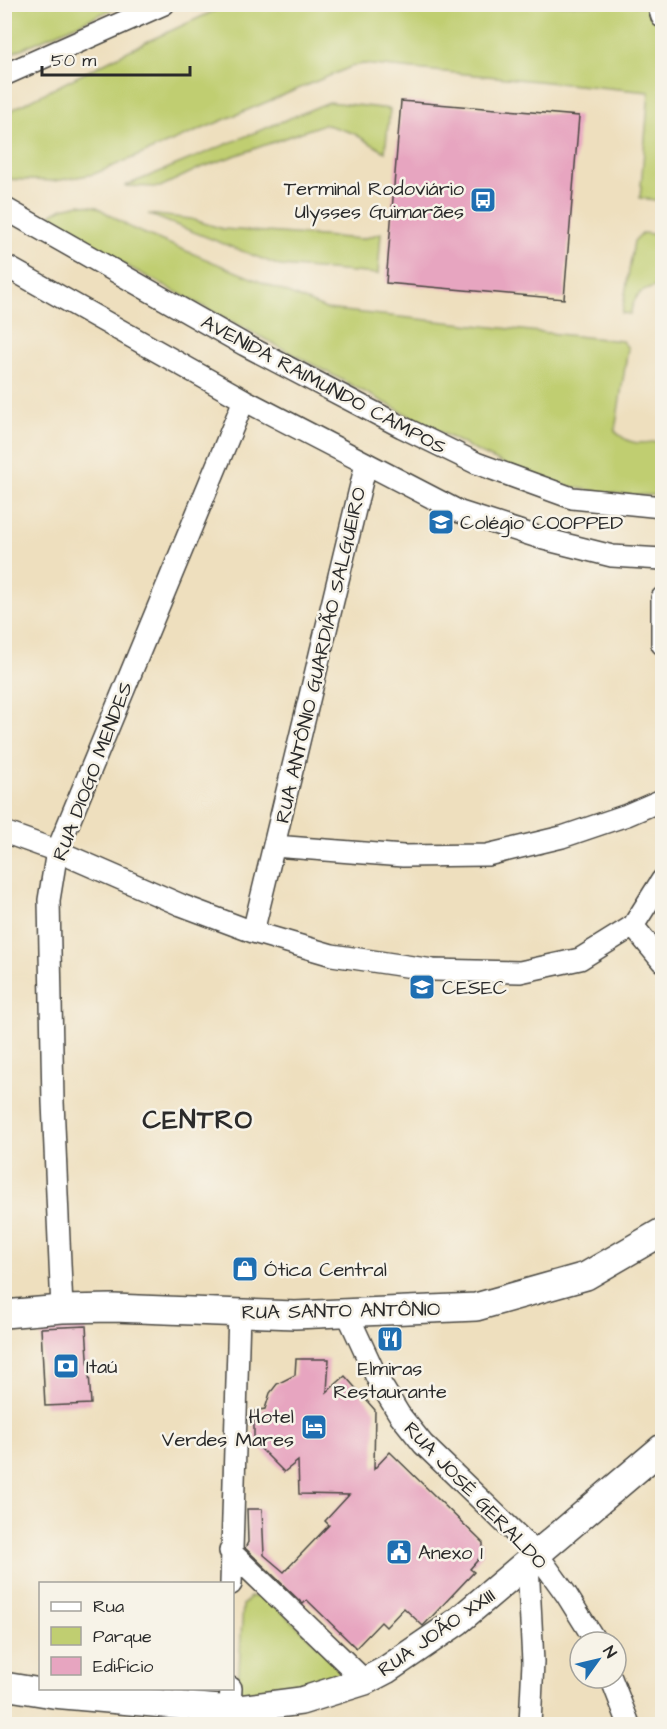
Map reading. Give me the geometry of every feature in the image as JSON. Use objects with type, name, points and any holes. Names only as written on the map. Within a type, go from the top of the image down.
[{"type":"main road","name":"RUA SANTO ANTÔNIO","points":[[4,1314],[62,1309],[113,1308],[295,1315],[476,1307],[586,1276],[662,1233]]},
{"type":"main road","name":"RUA JOÃO XXIII","points":[[4,1686],[53,1694],[230,1708],[301,1701],[364,1681],[386,1670],[458,1621],[663,1448]]},
{"type":"street","points":[[8,77],[164,4]]},
{"type":"street","points":[[657,4],[663,17]]},
{"type":"street","name":"AVENIDA RAIMUNDO CAMPOS","points":[[4,207],[245,345],[402,428],[476,463],[572,498],[663,507]]},
{"type":"street","points":[[4,265],[244,400],[460,512],[544,539],[612,556],[663,559]]},
{"type":"street","name":"RUA DIOGO MENDES","points":[[62,1309],[53,1102],[50,900],[57,851],[244,400]]},
{"type":"street","name":"RUA ANTÔNIO GUARDIÃO SALGUEIRO","points":[[253,932],[366,464]]},
{"type":"street","points":[[663,598],[663,644]]},
{"type":"street","name":"RUA ANTÔNIO GUARDIÃO SALGUEIRO","points":[[274,846],[403,856],[487,855],[562,837],[663,800]]},
{"type":"street","points":[[4,832],[57,851],[170,901],[253,932],[333,955],[433,970],[520,972],[580,959],[633,926],[663,880]]},
{"type":"street","points":[[633,926],[663,961]]},
{"type":"street","points":[[231,1582],[230,1551],[239,1313]]},
{"type":"street","name":"RUA JOSÉ GERALDO","points":[[347,1313],[377,1378],[399,1414],[423,1444],[566,1594],[588,1630]]},
{"type":"street","points":[[230,1551],[364,1681]]},
{"type":"street","points":[[530,1725],[533,1662],[533,1558]]},
{"type":"street","points":[[616,1690],[629,1725]]},
{"type":"green space","points":[[5,4],[122,4],[122,5],[5,56]]},
{"type":"green space","points":[[227,5],[652,5],[662,32],[662,201],[640,198],[649,92],[363,64],[353,66],[94,174],[55,181],[5,179],[4,118],[15,108],[144,43]]},
{"type":"green space","points":[[329,102],[390,109],[385,152],[353,133],[324,124],[200,168],[160,187],[125,186]]},
{"type":"green space","points":[[80,204],[97,207],[131,228],[326,309],[622,341],[628,348],[615,431],[631,442],[662,441],[662,495],[603,492],[558,484],[480,453],[59,230],[50,222],[52,214],[63,208]]},
{"type":"green space","points":[[148,214],[191,219],[223,229],[362,239],[381,233],[378,274],[280,266]]},
{"type":"green space","points":[[642,233],[662,235],[662,285],[640,293],[634,301],[630,314],[622,313],[634,241]]},
{"type":"green space","points":[[250,1597],[266,1597],[333,1659],[339,1671],[336,1680],[325,1685],[237,1700],[243,1605]]},
{"type":"building","name":"Terminal Rodoviário Ulysses Guimarães","points":[[401,101],[579,116],[564,299],[386,283]]},
{"type":"building","name":"Itaú","points":[[86,1326],[91,1404],[45,1406],[41,1328]]},
{"type":"building","points":[[296,1359],[329,1359],[327,1392],[345,1376],[375,1410],[374,1469],[390,1452],[483,1543],[483,1554],[470,1569],[474,1572],[423,1626],[404,1608],[386,1627],[381,1622],[356,1648],[307,1600],[303,1604],[245,1548],[248,1542],[247,1509],[262,1509],[264,1555],[284,1572],[329,1525],[325,1521],[349,1495],[299,1494],[298,1461],[284,1472],[254,1442],[254,1411],[265,1409],[270,1393],[277,1384],[295,1375]]},
{"type":"place","name":"Terminal Rodoviário Ulysses Guimarães","points":[[483,200]]},
{"type":"place","name":"Colégio COOPPED","points":[[441,522]]},
{"type":"place","name":"CESEC","points":[[422,987]]},
{"type":"place","name":"Ótica Central","points":[[245,1269]]},
{"type":"place","name":"Elmiras Restaurante","points":[[390,1339]]},
{"type":"place","name":"Itaú","points":[[66,1366]]},
{"type":"place","name":"Hotel Verdes Mares","points":[[314,1427]]},
{"type":"place","name":"Anexo 1","points":[[399,1552]]},
{"type":"district","name":"CENTRO","points":[[198,1119]]}]
